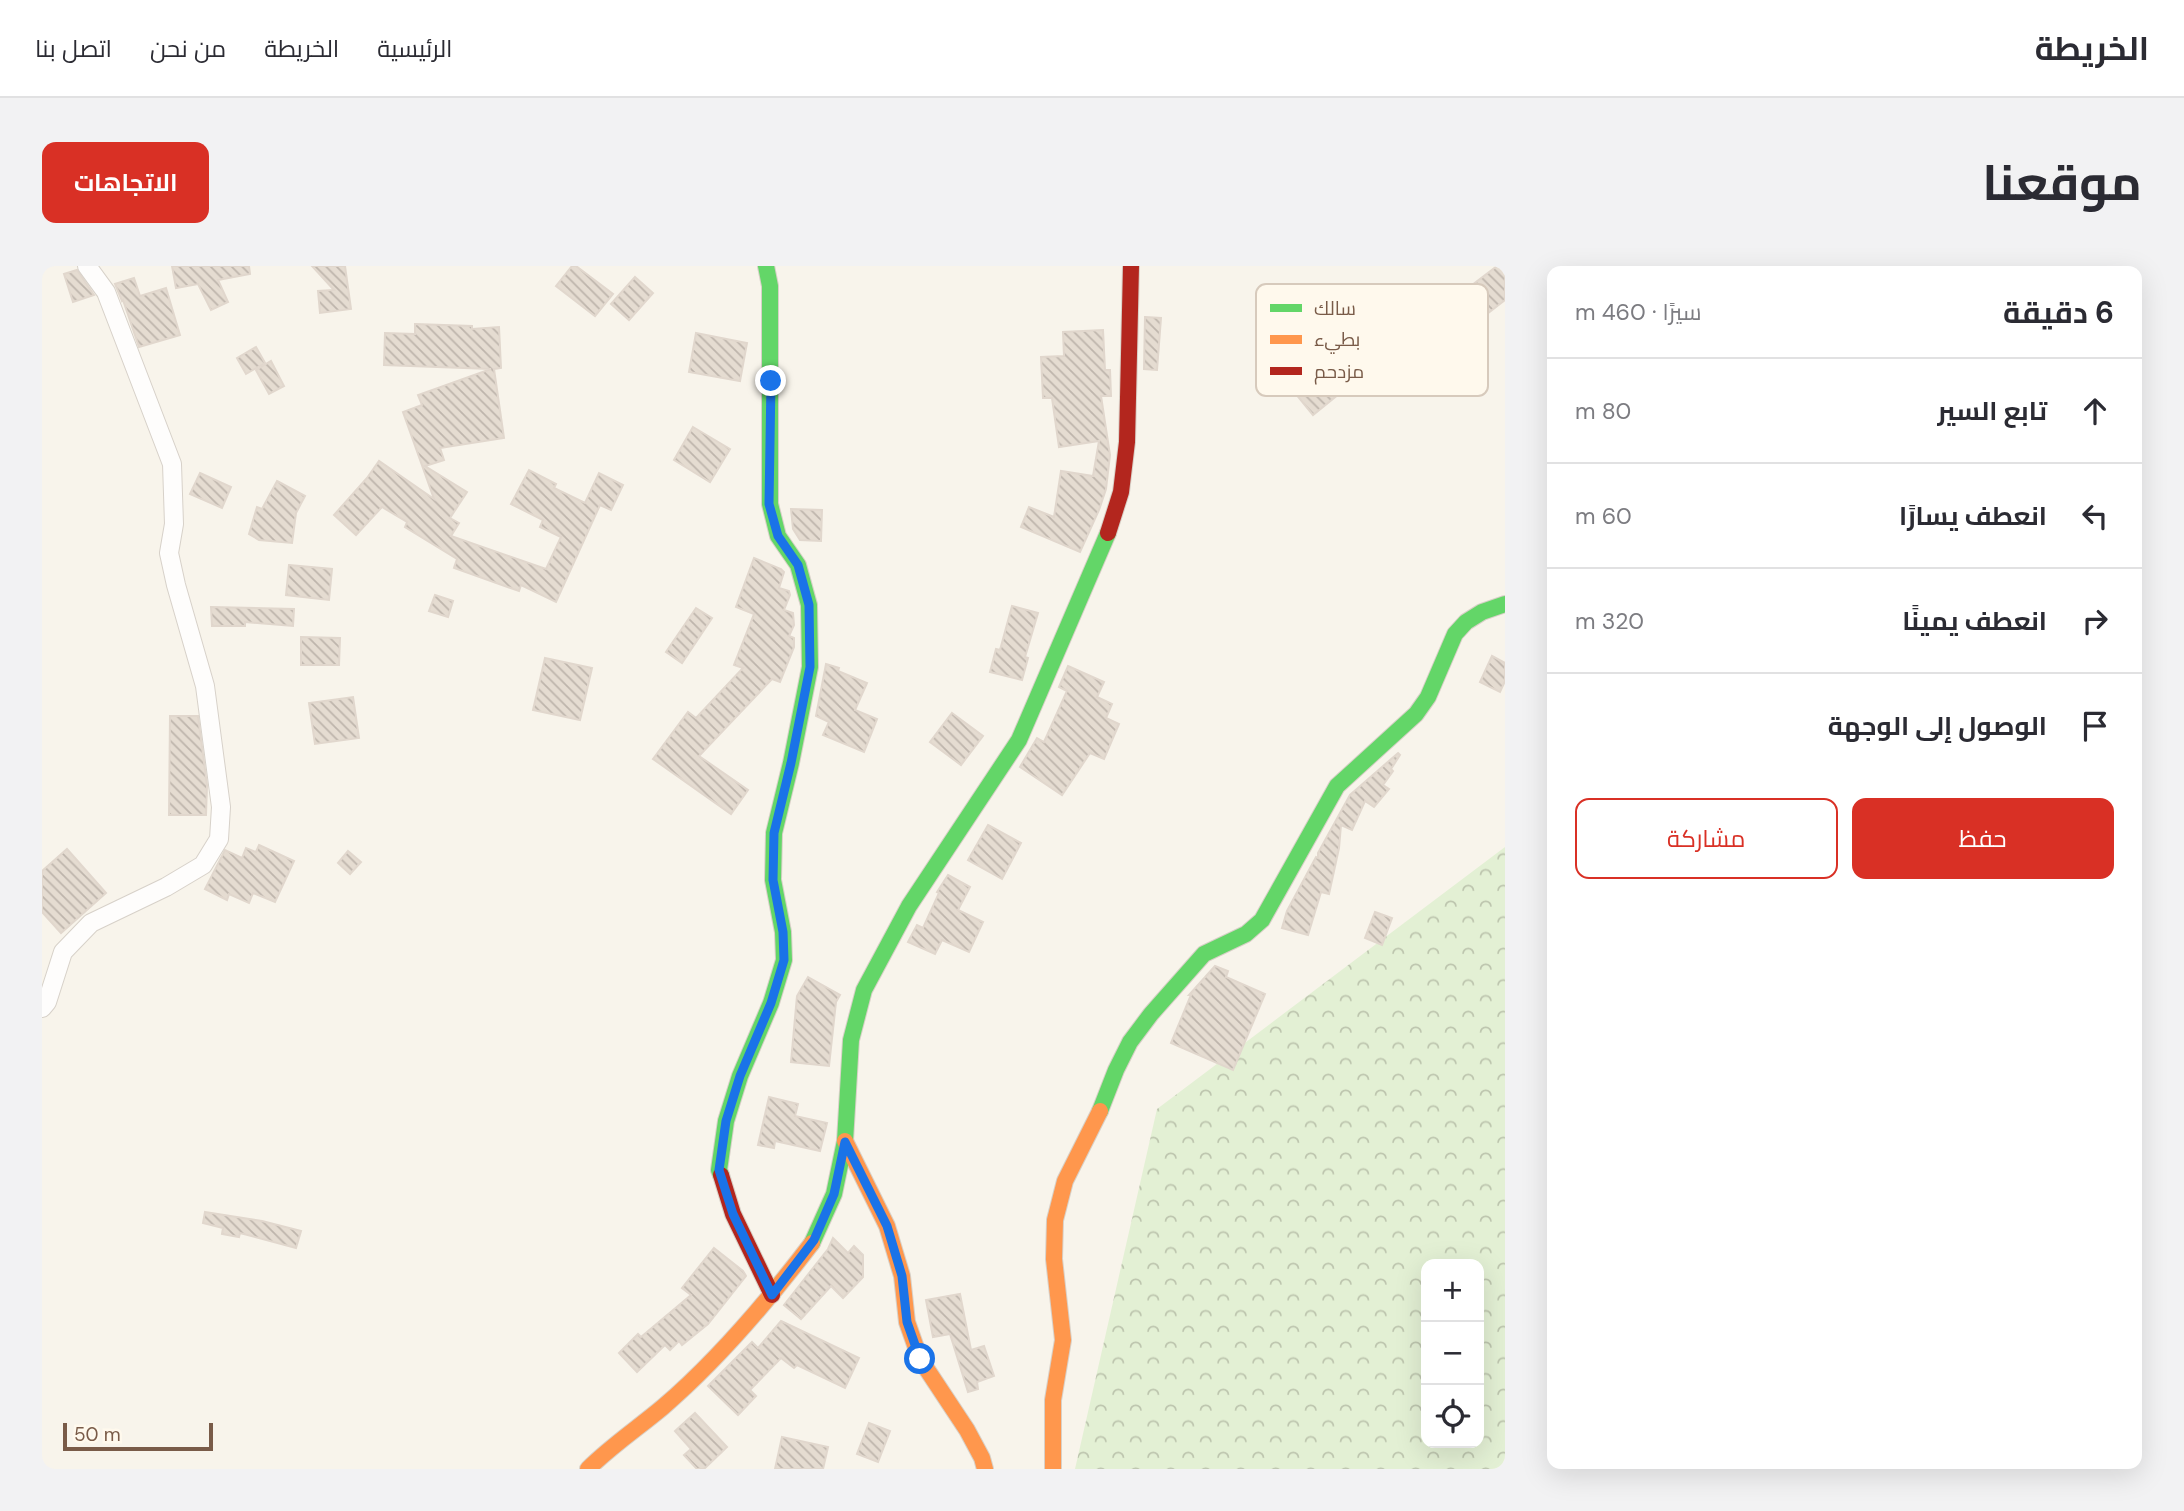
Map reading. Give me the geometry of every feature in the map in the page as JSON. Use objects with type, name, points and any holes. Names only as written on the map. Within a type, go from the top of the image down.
[{"type":"street","points":[[42,1008],[47,1002],[62,952],[90,923],[166,887],[203,865],[219,839],[221,807],[205,686],[169,553],[174,524],[172,464],[106,292],[87,266]]},
{"type":"street","points":[[766,266],[770,286],[769,504],[778,536],[798,565],[809,605],[810,667],[774,833],[773,880],[783,932],[784,960],[771,1003],[740,1076],[726,1121],[719,1170],[733,1214],[772,1295]]},
{"type":"street","points":[[588,1469],[604,1453],[664,1406],[740,1332],[814,1240],[834,1194],[845,1142],[851,1040],[864,990],[909,906],[1018,740],[1107,535],[1121,492],[1127,442],[1131,266]]},
{"type":"street","points":[[1053,1469],[1053,1400],[1063,1340],[1054,1259],[1055,1220],[1065,1181],[1094,1126],[1130,1042],[1204,954],[1246,934],[1262,920],[1272,907],[1337,786],[1351,770],[1403,728],[1417,713],[1427,698],[1454,633],[1470,617],[1490,607],[1505,604]]},
{"type":"street","points":[[845,1142],[887,1226],[902,1276],[907,1322],[920,1359],[967,1430],[985,1469]]},
{"type":"green space","points":[[1505,847],[1505,1469],[1075,1469],[1157,1109]]},
{"type":"building","points":[[172,266],[249,266],[250,274],[218,280],[228,302],[211,310],[198,284],[176,288]]},
{"type":"building","points":[[312,266],[345,266],[351,309],[320,313],[318,291],[334,290]]},
{"type":"building","points":[[572,266],[576,266],[613,294],[595,316],[556,286]]},
{"type":"building","points":[[1497,266],[1505,266],[1505,300],[1488,313],[1488,284],[1473,284]]},
{"type":"building","points":[[77,270],[94,295],[73,302],[64,274]]},
{"type":"building","points":[[635,277],[653,293],[629,320],[611,304]]},
{"type":"building","points":[[134,278],[140,296],[166,288],[180,335],[139,347],[115,284]]},
{"type":"building","points":[[1145,317],[1161,318],[1157,370],[1144,369]]},
{"type":"building","points":[[415,324],[472,326],[472,329],[499,327],[501,368],[494,369],[504,438],[440,448],[444,460],[425,466],[467,492],[450,518],[459,523],[451,536],[546,569],[561,537],[540,527],[543,520],[511,504],[529,470],[556,484],[554,488],[585,503],[599,473],[623,485],[611,510],[600,505],[556,602],[521,585],[519,591],[454,568],[457,559],[405,527],[407,522],[382,507],[356,535],[334,515],[379,461],[434,499],[403,412],[422,405],[418,395],[491,369],[384,365],[385,333],[415,334]]},
{"type":"building","points":[[1103,330],[1105,370],[1110,370],[1111,396],[1101,396],[1110,455],[1106,489],[1080,552],[1021,527],[1029,507],[1054,517],[1061,471],[1093,476],[1099,441],[1059,447],[1052,398],[1043,398],[1041,357],[1064,356],[1063,332]]},
{"type":"building","points":[[696,333],[747,343],[740,381],[689,372]]},
{"type":"building","points":[[256,347],[265,363],[246,374],[237,358]]},
{"type":"building","points":[[271,361],[284,386],[269,394],[256,370]]},
{"type":"building","points":[[1297,396],[1336,396],[1313,415]]},
{"type":"building","points":[[693,427],[730,449],[710,482],[674,460]]},
{"type":"building","points":[[200,473],[231,487],[222,508],[190,494]]},
{"type":"building","points":[[277,481],[305,496],[296,513],[292,543],[259,540],[249,534],[257,507],[262,509]]},
{"type":"building","points":[[791,509],[822,510],[821,541],[800,540],[793,529]]},
{"type":"building","points":[[754,558],[784,572],[779,588],[789,591],[784,610],[793,613],[794,625],[789,636],[794,638],[794,647],[780,682],[772,679],[699,756],[748,790],[731,814],[653,759],[688,712],[696,718],[743,668],[734,665],[754,614],[736,607]]},
{"type":"building","points":[[289,565],[332,569],[329,600],[286,595]]},
{"type":"building","points":[[435,595],[453,601],[448,617],[429,611]]},
{"type":"building","points":[[1012,606],[1038,613],[1025,657],[1028,658],[1022,680],[990,672],[996,649],[1000,650]]},
{"type":"building","points":[[211,607],[294,609],[293,626],[245,622],[245,626],[212,626]]},
{"type":"building","points":[[696,608],[712,618],[682,663],[666,652]]},
{"type":"building","points":[[301,637],[340,638],[339,665],[301,665]]},
{"type":"building","points":[[1492,656],[1505,663],[1505,681],[1500,692],[1480,682]]},
{"type":"building","points":[[545,658],[592,668],[580,720],[533,710]]},
{"type":"building","points":[[826,664],[867,683],[855,710],[877,719],[864,752],[823,735],[829,722],[816,716]]},
{"type":"building","points":[[1068,666],[1104,682],[1097,697],[1112,704],[1106,718],[1119,724],[1104,759],[1090,753],[1062,795],[1020,767],[1037,738],[1044,742],[1067,691],[1059,687]]},
{"type":"building","points":[[353,697],[359,738],[315,744],[309,703]]},
{"type":"building","points":[[952,713],[983,736],[961,765],[930,742]]},
{"type":"building","points":[[170,716],[198,716],[207,785],[206,815],[169,815]]},
{"type":"building","points":[[1398,753],[1400,755],[1391,769],[1393,771],[1383,785],[1389,789],[1374,807],[1365,801],[1352,830],[1341,825],[1329,894],[1321,892],[1308,935],[1282,928],[1287,911],[1350,795]]},
{"type":"building","points":[[988,825],[1021,843],[1002,879],[968,860]]},
{"type":"building","points":[[259,845],[294,861],[275,902],[253,893],[249,903],[229,894],[227,900],[205,889],[225,850],[242,858],[246,848],[256,852]]},
{"type":"building","points":[[67,849],[106,893],[61,933],[42,912],[42,871]]},
{"type":"building","points":[[348,851],[361,862],[350,874],[338,863]]},
{"type":"building","points":[[948,875],[970,887],[958,910],[983,922],[969,952],[942,940],[935,954],[908,942],[917,925],[923,928],[939,893],[937,892]]},
{"type":"building","points":[[1375,912],[1392,918],[1382,945],[1365,938]]},
{"type":"building","points":[[1215,966],[1228,971],[1226,977],[1265,994],[1233,1070],[1171,1043],[1189,995]]},
{"type":"building","points":[[808,977],[840,995],[836,1002],[829,1066],[791,1062],[797,996]]},
{"type":"building","points":[[769,1097],[798,1104],[795,1116],[827,1123],[820,1151],[775,1141],[774,1148],[758,1145]]},
{"type":"building","points":[[205,1212],[262,1221],[301,1231],[296,1248],[240,1233],[239,1237],[222,1234],[223,1228],[203,1223]]},
{"type":"building","points":[[833,1238],[848,1253],[854,1246],[863,1255],[863,1277],[843,1298],[831,1286],[801,1319],[784,1305],[828,1249]]},
{"type":"building","points":[[714,1248],[746,1276],[708,1324],[682,1345],[679,1341],[670,1350],[665,1345],[637,1372],[619,1353],[638,1334],[641,1337],[691,1295],[682,1288]]},
{"type":"building","points":[[960,1294],[971,1350],[984,1346],[994,1376],[977,1382],[978,1389],[968,1392],[950,1334],[933,1337],[926,1300]]},
{"type":"building","points":[[781,1321],[859,1358],[845,1388],[797,1365],[794,1368],[781,1358],[750,1390],[756,1396],[738,1415],[708,1386],[752,1342],[758,1348]]},
{"type":"building","points":[[695,1413],[727,1447],[704,1469],[697,1469],[684,1455],[691,1449],[675,1431]]},
{"type":"building","points":[[869,1423],[890,1431],[878,1462],[857,1454]]},
{"type":"building","points":[[782,1437],[828,1447],[823,1469],[775,1469]]},
{"type":"traffic: fast","points":[[721,1175],[719,1170],[726,1121],[740,1076],[771,1003],[784,960],[783,932],[773,880],[774,833],[810,667],[809,605],[798,565],[778,536],[770,504],[770,286],[766,266]]},
{"type":"traffic: fast","points":[[812,1243],[834,1194],[845,1141],[851,1040],[864,990],[909,906],[1019,740],[1108,533]]},
{"type":"traffic: fast","points":[[1100,1111],[1130,1042],[1151,1014],[1204,954],[1246,934],[1262,920],[1337,786],[1416,714],[1428,697],[1455,634],[1466,622],[1482,612],[1505,604]]},
{"type":"traffic: slow","points":[[1053,1469],[1053,1400],[1063,1340],[1054,1259],[1055,1220],[1065,1181],[1100,1111]]},
{"type":"traffic: slow","points":[[845,1141],[887,1226],[902,1276],[907,1322],[920,1359],[967,1430],[985,1469]]},
{"type":"traffic: slow","points":[[588,1469],[663,1407],[723,1350],[812,1243]]},
{"type":"traffic: jam","points":[[1108,533],[1121,492],[1127,442],[1131,266]]},
{"type":"traffic: jam","points":[[721,1175],[733,1214],[772,1295]]},
{"type":"route","points":[[771,381],[769,504],[778,536],[798,565],[809,605],[810,667],[774,833],[773,880],[783,932],[784,960],[771,1003],[740,1076],[726,1121],[719,1170],[733,1214],[772,1295],[814,1240],[834,1194],[845,1142],[887,1226],[902,1276],[907,1322],[920,1359]]}]
